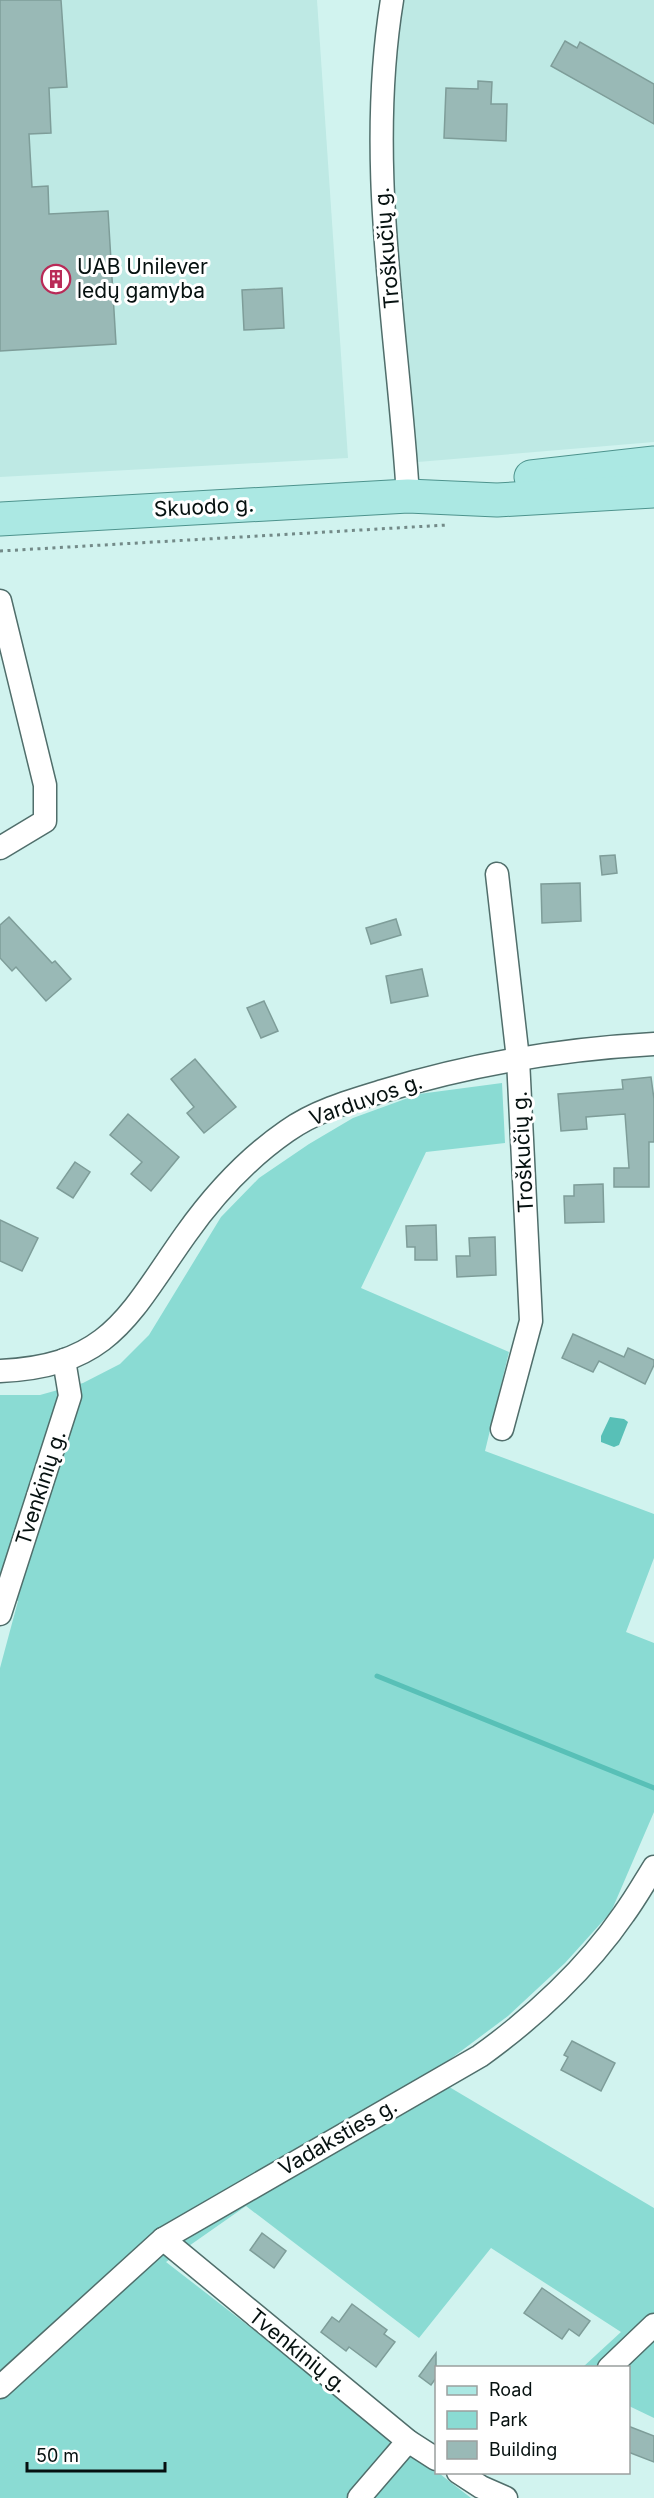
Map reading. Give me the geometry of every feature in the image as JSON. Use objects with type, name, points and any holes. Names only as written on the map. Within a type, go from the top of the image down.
[{"type":"main road","name":"Skuodo g.","points":[[408,496],[497,481],[654,463]]},
{"type":"main road","name":"Skuodo g.","points":[[0,519],[408,496],[497,500],[654,491]]},
{"type":"street","name":"Troškučių g.","points":[[392,0],[382,105],[381,191],[408,496]]},
{"type":"street","points":[[0,601],[45,785],[45,821],[0,848]]},
{"type":"street","name":"Troškučių g.","points":[[497,874],[518,1059],[531,1321],[502,1429]]},
{"type":"street","name":"Varduvos g.","points":[[0,1371],[46,1366],[81,1354],[104,1340],[141,1301],[206,1208],[229,1182],[287,1130],[320,1112],[355,1099],[421,1080],[518,1059],[567,1051],[654,1044]]},
{"type":"street","name":"Tvenkinių g.","points":[[0,1614],[70,1396],[64,1360]]},
{"type":"street","name":"Vadaksties g.","points":[[0,2386],[163,2239],[480,2056],[506,2037],[570,1978],[598,1947],[624,1915],[654,1867]]},
{"type":"street","name":"Tvenkinių g.","points":[[163,2239],[408,2441],[435,2458]]},
{"type":"street","points":[[610,2366],[654,2325]]},
{"type":"street","points":[[359,2498],[408,2441]]},
{"type":"street","points":[[462,2474],[506,2498]]},
{"type":"path","points":[[0,551],[452,525]]},
{"type":"shaded area","points":[[0,0],[317,0],[348,458],[0,477]]},
{"type":"shaded area","points":[[392,0],[654,0],[654,442],[406,463],[382,191]]},
{"type":"shaded area","points":[[610,1417],[624,1419],[628,1422],[619,1445],[614,1447],[601,1442],[601,1436]]},
{"type":"green space","points":[[502,1083],[505,1143],[426,1152],[361,1288],[509,1352],[485,1451],[654,1514],[654,1558],[626,1632],[654,1643],[654,1812],[611,1912],[565,1963],[508,2016],[429,2075],[654,2208],[654,2418],[630,2406],[630,2366],[584,2366],[621,2332],[491,2248],[419,2338],[246,2206],[166,2262],[435,2470],[435,2474],[440,2474],[471,2498],[0,2498],[0,1668],[18,1601],[0,1595],[0,1395],[40,1395],[83,1383],[120,1364],[149,1335],[221,1217],[259,1178],[353,1118],[419,1094]]},
{"type":"building","name":"UAB Unilever ledų gamyba","points":[[0,0],[61,0],[67,87],[49,88],[51,133],[29,134],[32,187],[48,186],[49,214],[108,211],[116,344],[0,351]]},
{"type":"building","points":[[565,41],[577,48],[580,42],[654,84],[654,124],[551,66]]},
{"type":"building","points":[[478,81],[492,82],[491,104],[507,104],[506,141],[444,138],[446,88],[478,89]]},
{"type":"building","points":[[282,288],[284,328],[244,330],[242,290]]},
{"type":"building","points":[[615,855],[617,873],[602,875],[600,856]]},
{"type":"building","points":[[580,883],[581,921],[542,923],[541,884]]},
{"type":"building","points":[[9,917],[52,963],[55,961],[71,979],[46,1001],[16,967],[12,971],[0,958],[0,925]]},
{"type":"building","points":[[396,919],[401,935],[371,944],[366,928]]},
{"type":"building","points":[[422,969],[428,996],[391,1003],[386,976]]},
{"type":"building","points":[[264,1001],[278,1031],[261,1038],[247,1008]]},
{"type":"building","points":[[195,1059],[236,1107],[204,1133],[187,1113],[194,1107],[171,1079]]},
{"type":"building","points":[[651,1077],[654,1099],[654,1142],[649,1142],[649,1187],[614,1187],[614,1168],[629,1168],[625,1114],[586,1117],[587,1129],[561,1131],[558,1094],[623,1089],[622,1080]]},
{"type":"building","points":[[128,1114],[179,1157],[151,1191],[131,1174],[142,1162],[110,1135]]},
{"type":"building","points":[[75,1162],[90,1172],[73,1198],[57,1188]]},
{"type":"building","points":[[603,1184],[604,1222],[565,1223],[564,1196],[574,1196],[574,1185]]},
{"type":"building","points":[[0,1220],[38,1238],[22,1271],[0,1261]]},
{"type":"building","points":[[436,1225],[437,1260],[415,1260],[415,1247],[407,1247],[406,1226]]},
{"type":"building","points":[[495,1237],[496,1275],[457,1277],[456,1256],[470,1256],[469,1238]]},
{"type":"building","points":[[573,1334],[624,1357],[628,1348],[654,1360],[645,1384],[599,1361],[593,1372],[562,1358]]},
{"type":"building","points":[[572,2041],[615,2063],[601,2091],[561,2070],[568,2057],[564,2055]]},
{"type":"building","points":[[262,2233],[286,2251],[274,2268],[250,2250]]},
{"type":"building","points":[[542,2288],[590,2321],[579,2336],[569,2329],[562,2339],[524,2313]]},
{"type":"building","points":[[352,2304],[387,2330],[384,2334],[395,2342],[376,2367],[349,2347],[346,2351],[321,2332],[332,2317],[339,2322]]},
{"type":"building","points":[[436,2353],[435,2379],[431,2385],[419,2376]]},
{"type":"building","points":[[630,2427],[654,2436],[654,2462],[630,2453]]},
{"type":"waterway","points":[[377,1676],[654,1788]]},
{"type":"place","name":"UAB Unilever ledų gamyba","points":[[56,279]]}]
